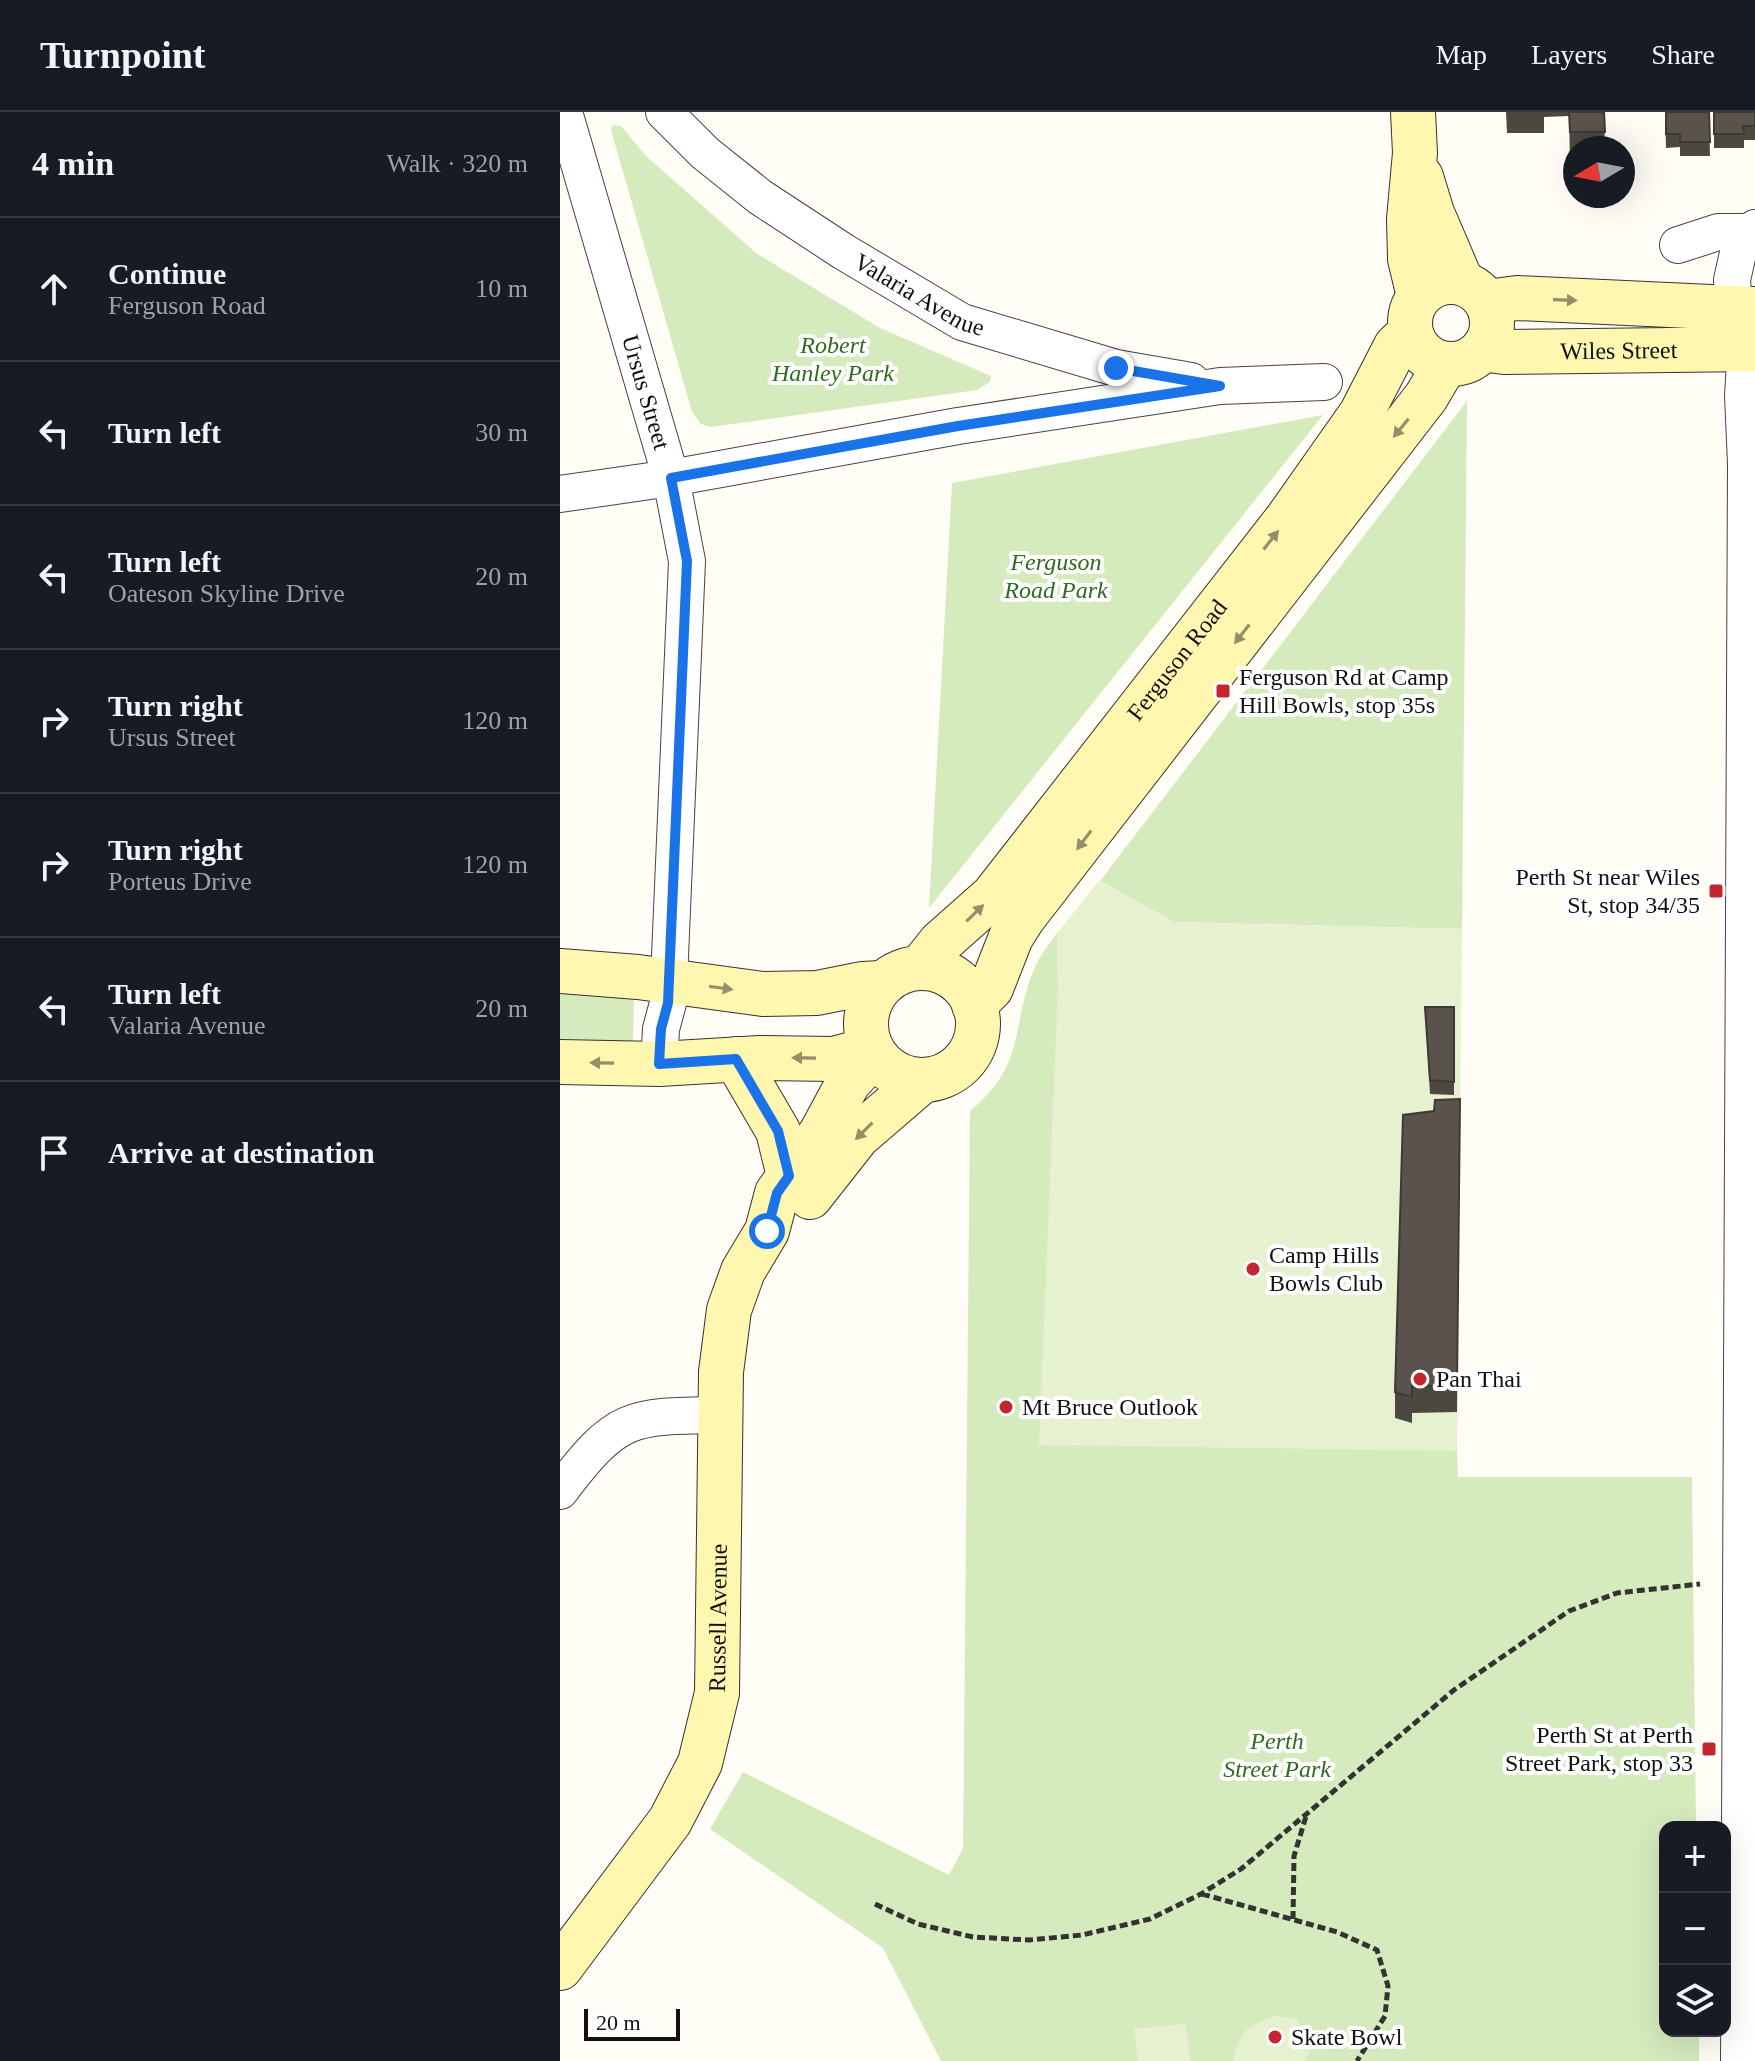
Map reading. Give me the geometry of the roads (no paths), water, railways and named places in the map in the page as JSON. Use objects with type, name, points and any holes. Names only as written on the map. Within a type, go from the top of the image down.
[{"type":"main road","points":[[1414,133],[1432,213],[1475,292],[1492,313],[1492,326],[1464,357],[1423,354],[1415,315],[1410,259],[1414,133]]},
{"type":"main road","points":[[1415,315],[1439,283],[1475,292]]},
{"type":"main road","name":"Wiles Street","points":[[1475,292],[1749,330]]},
{"type":"main road","name":"Ferguson Road","points":[[901,976],[993,896],[1287,519],[1361,414],[1415,315]]},
{"type":"main road","name":"Wiles Street","points":[[1464,357],[1749,330]]},
{"type":"main road","name":"Ferguson Road","points":[[974,1005],[991,988],[1011,937],[1023,918],[1426,397],[1464,357]]},
{"type":"main road","points":[[560,971],[763,994],[791,994],[829,991],[901,976],[938,970],[953,977],[966,989],[978,1022],[976,1040],[968,1056],[956,1069],[940,1077],[923,1080],[904,1077],[887,1068],[873,1052],[866,1032],[866,1015],[872,998],[901,976]]},
{"type":"main road","points":[[560,1062],[659,1064],[736,1059],[834,1059],[873,1052]]},
{"type":"main road","points":[[767,1231],[777,1193],[833,1115],[848,1083],[873,1052]]},
{"type":"main road","points":[[736,1059],[778,1131],[789,1176]]},
{"type":"main road","points":[[767,1231],[802,1207],[858,1136],[923,1080]]},
{"type":"main road","name":"Russell Avenue","points":[[560,1968],[670,1821],[700,1763],[710,1733],[717,1693],[719,1653],[722,1349],[729,1310],[743,1271],[767,1231]]},
{"type":"street","name":"Ursus Street","points":[[564,112],[567,150],[671,478],[687,561],[668,1003],[661,1029],[659,1064]]},
{"type":"street","name":"Valaria Avenue","points":[[664,112],[705,153],[760,197],[844,252],[962,322],[1116,368],[1220,386]]},
{"type":"street","points":[[1678,245],[1718,232],[1753,230]]},
{"type":"street","points":[[1739,2061],[1748,1527],[1746,480],[1743,395],[1749,330],[1732,280],[1738,253],[1753,230]]},
{"type":"street","points":[[560,494],[671,478],[958,426],[1220,386],[1324,382]]},
{"type":"street","points":[[560,1491],[599,1442],[629,1423],[657,1416],[720,1415]]},
{"type":"place","name":"Ferguson Rd at Camp Hill Bowls, stop 35s","points":[[1223,691]]},
{"type":"place","name":"Perth St near Wiles St, stop 34/35","points":[[1716,891]]},
{"type":"place","name":"Camp Hills Bowls Club","points":[[1253,1269]]},
{"type":"place","name":"Pan Thai","points":[[1420,1379]]},
{"type":"place","name":"Mt Bruce Outlook","points":[[1006,1407]]},
{"type":"place","name":"Perth St at Perth Street Park, stop 33","points":[[1709,1749]]},
{"type":"place","name":"Skate Bowl","points":[[1275,2037]]},
{"type":"park label","name":"Robert Hanley Park","points":[[833,359]]},
{"type":"park label","name":"Ferguson Road Park","points":[[1056,576]]},
{"type":"park label","name":"Perth Street Park","points":[[1277,1755]]}]
